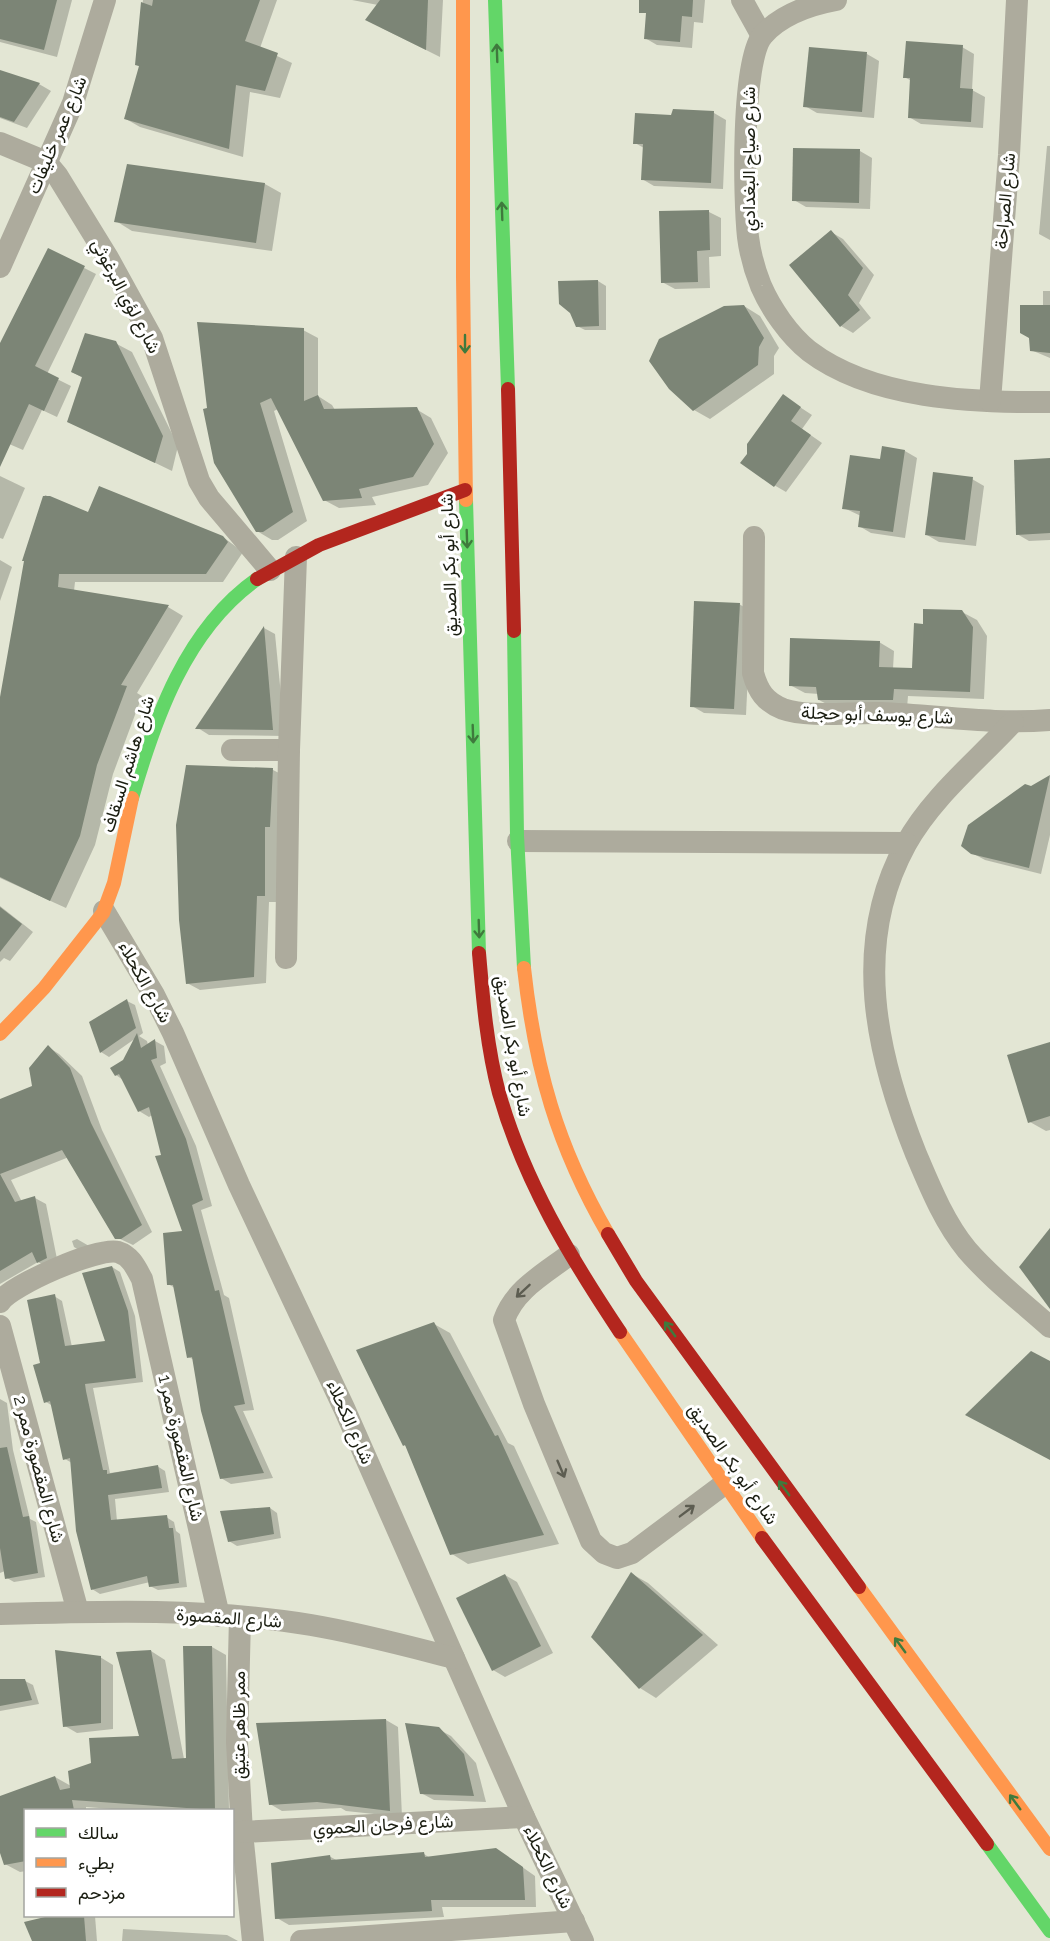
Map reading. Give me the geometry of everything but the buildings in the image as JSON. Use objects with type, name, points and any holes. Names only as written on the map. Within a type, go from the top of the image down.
[{"type":"main road","name":"شارع أبو بكر الصديق","points":[[463,0],[465,490],[480,961],[488,1032],[511,1134],[537,1195],[569,1255],[723,1485],[928,1761],[1050,1931]]},
{"type":"main road","name":"شارع أبو بكر الصديق","points":[[495,0],[507,312],[518,841],[522,923],[534,1046],[562,1148],[592,1208],[636,1281],[751,1442],[1050,1849]]},
{"type":"main road","points":[[490,298],[497,300],[507,312]]},
{"type":"main road","points":[[465,313],[474,301]]},
{"type":"main road","name":"شارع هاشم السقاف","points":[[0,1034],[52,981],[104,911],[133,797],[171,688],[211,623],[241,590],[270,570],[296,557],[465,490]]},
{"type":"street","name":"شارع عمر خليفات","points":[[0,267],[73,103],[105,0]]},
{"type":"street","points":[[742,0],[762,36],[785,17],[807,7],[836,0]]},
{"type":"street","name":"شارع الصراحة","points":[[990,401],[1009,155],[1017,0]]},
{"type":"street","name":"شارع صياح البغدادي","points":[[762,36],[754,53],[748,91],[748,238],[754,264],[772,304],[788,329],[807,350],[837,371],[871,383],[909,392],[990,401],[1050,402]]},
{"type":"street","points":[[0,143],[46,162]]},
{"type":"street","name":"شارع لؤي البرغوثي","points":[[46,162],[57,175],[108,258],[152,338],[195,470],[208,498],[270,570]]},
{"type":"street","name":"شارع يوسف أبو حجلة","points":[[754,537],[753,673],[758,691],[765,699],[794,712],[880,713],[1014,722],[1050,720]]},
{"type":"street","points":[[286,957],[289,750],[296,557]]},
{"type":"street","points":[[1014,722],[941,796],[906,843],[883,900],[874,954],[874,1002],[888,1070],[904,1124],[944,1215],[967,1250],[1050,1327]]},
{"type":"street","points":[[232,750],[289,750]]},
{"type":"street","points":[[518,841],[906,843]]},
{"type":"street","name":"شارع الكحلاء","points":[[104,911],[154,995],[173,1033],[239,1185],[344,1408],[524,1817],[583,1941]]},
{"type":"street","name":"شارع المقصورة ممر 1","points":[[0,1302],[7,1293],[23,1283],[107,1251],[126,1256],[133,1262],[142,1280],[229,1616]]},
{"type":"street","points":[[569,1255],[520,1292],[507,1308],[504,1320],[534,1404],[591,1541],[604,1553],[617,1558],[632,1553],[723,1485]]},
{"type":"street","name":"شارع المقصورة ممر 2","points":[[0,1326],[78,1612]]},
{"type":"street","name":"شارع المقصورة","points":[[0,1614],[78,1612],[229,1616],[311,1625],[454,1658]]},
{"type":"street","name":"ممر ظاهر عتيق","points":[[229,1616],[242,1832],[253,1941]]},
{"type":"street","name":"شارع فرحان الحموي","points":[[242,1832],[524,1817]]},
{"type":"street","points":[[302,1941],[573,1921]]},
{"type":"traffic: fast","points":[[495,0],[508,389]]},
{"type":"traffic: fast","points":[[466,500],[479,953]]},
{"type":"traffic: fast","points":[[132,798],[151,737],[176,677],[192,649],[211,623],[232,599],[257,579]]},
{"type":"traffic: fast","points":[[514,631],[517,835],[524,968]]},
{"type":"traffic: fast","points":[[987,1844],[1050,1931]]},
{"type":"traffic: slow","points":[[463,0],[466,500]]},
{"type":"traffic: slow","points":[[0,1034],[44,988],[103,913],[114,883],[132,798]]},
{"type":"traffic: slow","points":[[524,968],[535,1039],[551,1106],[575,1169],[608,1234]]},
{"type":"traffic: slow","points":[[620,1332],[762,1538]]},
{"type":"traffic: slow","points":[[859,1587],[1050,1849]]},
{"type":"traffic: jam","points":[[508,389],[514,631]]},
{"type":"traffic: jam","points":[[257,579],[319,545],[465,490]]},
{"type":"traffic: jam","points":[[479,953],[491,1059],[509,1125],[535,1188],[566,1247],[620,1332]]},
{"type":"traffic: jam","points":[[608,1234],[636,1281],[859,1587]]},
{"type":"traffic: jam","points":[[762,1538],[987,1844]]}]
